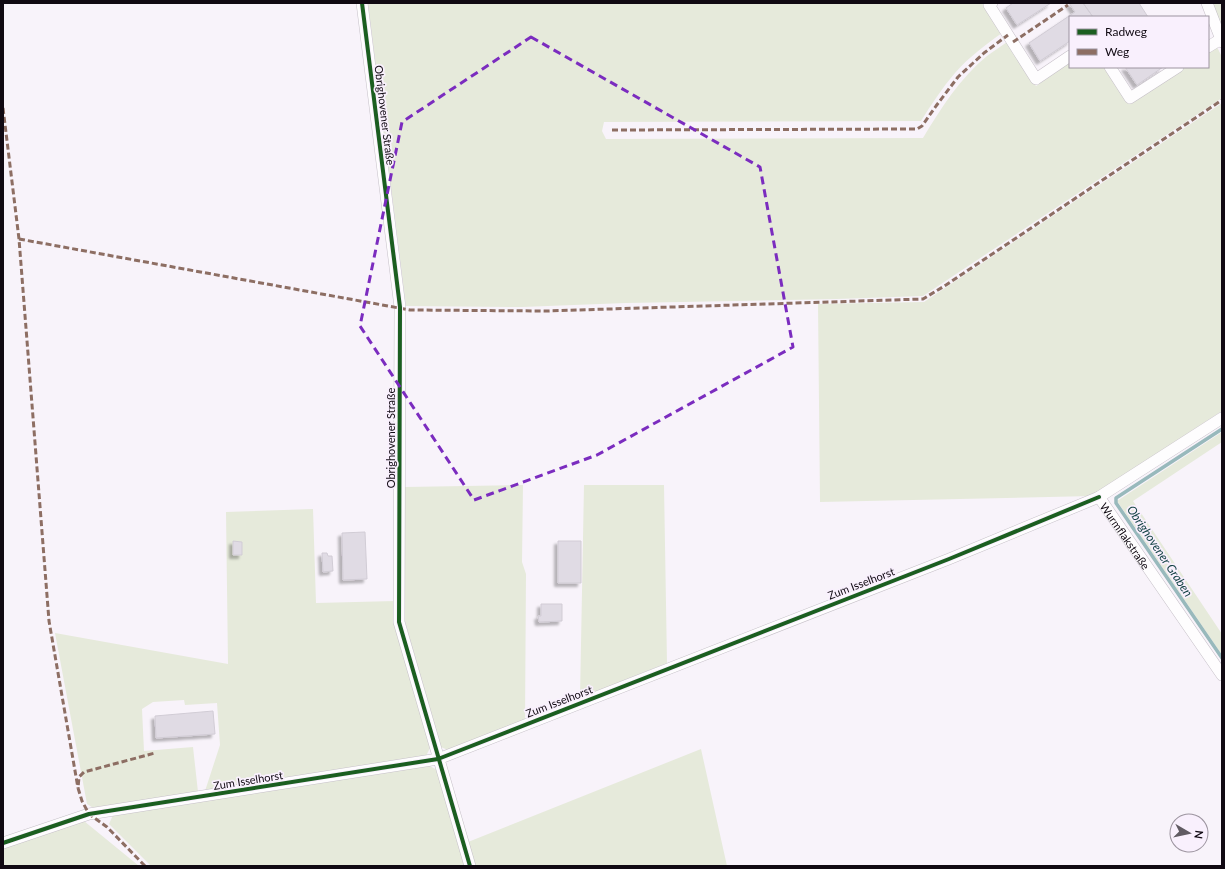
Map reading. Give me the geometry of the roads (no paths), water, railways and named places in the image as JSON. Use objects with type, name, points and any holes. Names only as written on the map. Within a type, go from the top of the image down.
[{"type":"street","name":"Obrighovener Straße","points":[[362,3],[400,308],[399,622],[470,866]]},
{"type":"street","points":[[992,3],[989,5],[1036,79],[1069,57]]},
{"type":"street","points":[[1207,3],[1221,41],[1209,47]]},
{"type":"street","points":[[1111,68],[1130,98],[1176,68]]},
{"type":"street","name":"Wurmflakstraße","points":[[1222,418],[1099,497],[1222,675]]},
{"type":"street","name":"Zum Isselhorst","points":[[3,843],[89,814],[438,758],[949,559],[1099,497]]},
{"type":"waterway","name":"Obrighovener Graben","points":[[1222,429],[1116,498],[1116,503],[1222,658]]}]
